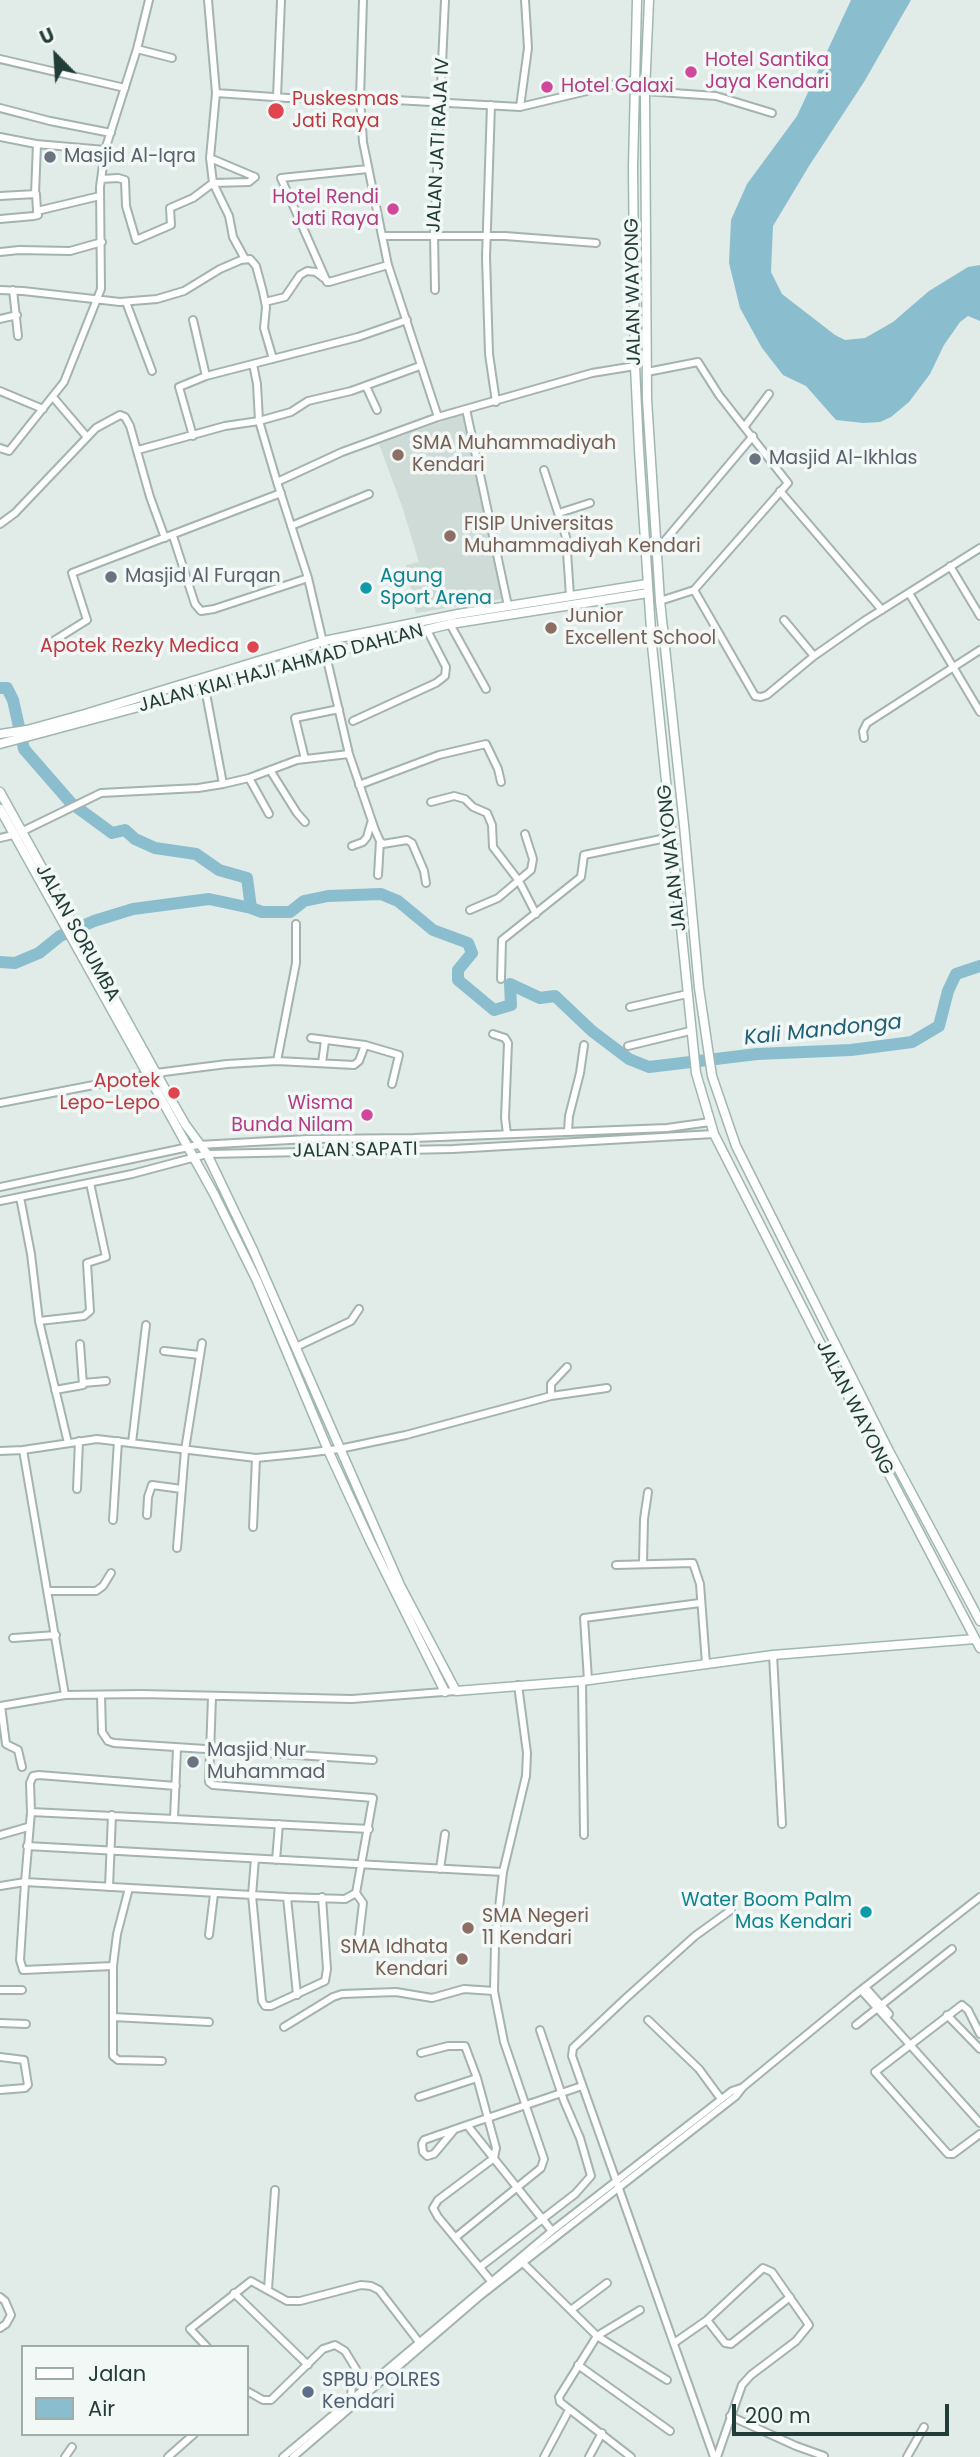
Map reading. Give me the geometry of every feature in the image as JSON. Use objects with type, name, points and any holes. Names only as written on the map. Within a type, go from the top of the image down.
[{"type":"main road","name":"JALAN WAYONG","points":[[637,0],[634,80],[635,366],[645,589],[696,1073],[714,1134],[980,1648]]},
{"type":"main road","name":"JALAN WAYONG","points":[[649,0],[645,91],[648,372],[657,551],[697,975],[714,1084],[736,1146],[889,1451],[980,1621]]},
{"type":"main road","name":"JALAN KIAI HAJI AHMAD DAHLAN","points":[[0,744],[15,737],[324,641],[508,606],[570,596],[645,589]]},
{"type":"main road","name":"JALAN KIAI HAJI AHMAD DAHLAN","points":[[28,733],[205,688],[327,653],[450,624],[645,589]]},
{"type":"main road","name":"JALAN KIAI HAJI AHMAD DAHLAN","points":[[0,734],[15,737]]},
{"type":"main road","points":[[663,747],[676,746]]},
{"type":"main road","name":"JALAN SORUMBA","points":[[0,792],[17,833],[152,1074]]},
{"type":"main road","points":[[0,809],[17,833]]},
{"type":"main road","points":[[152,1074],[207,1154],[296,1347],[400,1586],[456,1691],[585,1681],[773,1655],[975,1639]]},
{"type":"main road","points":[[152,1074],[193,1160],[214,1194],[257,1281],[328,1450],[445,1692]]},
{"type":"main road","points":[[879,1456],[889,1451]]},
{"type":"street","points":[[0,448],[9,451],[69,373],[98,299],[103,281],[100,196],[105,150],[137,49],[149,0]]},
{"type":"street","points":[[208,0],[216,93],[210,158],[213,183],[229,216],[233,237],[245,259]]},
{"type":"street","points":[[277,97],[281,0]]},
{"type":"street","points":[[363,0],[360,98],[368,169],[388,265],[438,417]]},
{"type":"street","name":"JALAN JATI RAJA IV","points":[[435,290],[434,234],[445,0]]},
{"type":"street","points":[[520,107],[528,48],[525,0]]},
{"type":"street","points":[[137,49],[172,58]]},
{"type":"street","points":[[0,59],[125,88]]},
{"type":"street","points":[[216,93],[520,107],[634,80]]},
{"type":"street","points":[[645,91],[716,96],[772,113]]},
{"type":"street","points":[[491,105],[486,237],[489,354],[496,402]]},
{"type":"street","points":[[0,108],[111,133]]},
{"type":"street","points":[[0,137],[37,144],[105,150]]},
{"type":"street","points":[[0,219],[38,215],[35,194],[37,144]]},
{"type":"street","points":[[101,179],[125,180],[126,206],[136,240],[171,225],[170,208],[193,198],[213,183],[249,182],[255,177],[210,158]]},
{"type":"street","points":[[327,282],[281,178],[368,169]]},
{"type":"street","points":[[0,196],[35,194]]},
{"type":"street","points":[[37,211],[100,196]]},
{"type":"street","points":[[383,236],[434,234],[596,243]]},
{"type":"street","points":[[0,253],[19,250],[71,251],[102,242]]},
{"type":"street","points":[[0,290],[126,302],[157,299],[184,291],[220,269],[250,259],[256,266],[265,302],[264,328],[273,359]]},
{"type":"street","points":[[327,282],[388,265]]},
{"type":"street","points":[[265,302],[285,298],[300,275],[307,271],[316,272],[327,282]]},
{"type":"street","points":[[13,290],[18,335]]},
{"type":"street","points":[[126,302],[152,371]]},
{"type":"street","points":[[0,319],[17,315]]},
{"type":"street","points":[[193,320],[206,376]]},
{"type":"street","points":[[193,436],[178,387],[206,376],[358,337],[407,320]]},
{"type":"street","points":[[648,372],[698,362],[719,395],[754,436],[788,483],[694,590],[660,601]]},
{"type":"street","points":[[253,364],[259,422],[308,578],[349,754],[380,841],[378,875]]},
{"type":"street","points":[[138,450],[225,426],[259,422],[291,412],[308,401],[366,386],[420,366]]},
{"type":"street","points":[[277,482],[342,452],[438,417],[579,377],[635,366]]},
{"type":"street","points":[[366,386],[377,410]]},
{"type":"street","points":[[0,391],[43,409]]},
{"type":"street","points":[[745,426],[769,394]]},
{"type":"street","points":[[53,397],[87,437]]},
{"type":"street","points":[[466,409],[508,606]]},
{"type":"street","points":[[0,524],[15,513],[101,424],[116,415],[123,415],[130,426],[149,497],[165,538]]},
{"type":"street","points":[[657,551],[754,436]]},
{"type":"street","points":[[544,470],[559,513],[567,550],[570,596]]},
{"type":"street","points":[[780,491],[883,610]]},
{"type":"street","points":[[55,640],[87,620],[72,573],[281,493]]},
{"type":"street","points":[[292,526],[369,494]]},
{"type":"street","points":[[559,513],[590,503]]},
{"type":"street","points":[[173,536],[195,604],[201,611],[308,578]]},
{"type":"street","points":[[694,590],[757,697],[767,695],[814,656],[980,548]]},
{"type":"street","points":[[950,566],[980,616]]},
{"type":"street","points":[[909,593],[980,712]]},
{"type":"street","points":[[784,620],[814,656]]},
{"type":"street","points":[[450,624],[486,689]]},
{"type":"street","points":[[353,721],[436,683],[445,676],[446,667],[427,630]]},
{"type":"street","points":[[864,738],[863,731],[867,723],[980,650]]},
{"type":"street","points":[[205,688],[223,784]]},
{"type":"street","points":[[304,759],[295,719],[339,709]]},
{"type":"street","points":[[359,785],[439,755],[486,744],[498,769],[500,782]]},
{"type":"street","points":[[0,838],[17,833],[101,793],[198,788],[249,778],[304,759],[349,754]]},
{"type":"street","points":[[270,770],[305,822]]},
{"type":"street","points":[[249,778],[269,814]]},
{"type":"street","points":[[431,802],[454,796],[465,799],[473,807],[487,813],[492,825],[493,847],[519,881],[536,914]]},
{"type":"street","points":[[352,846],[367,837],[372,821]]},
{"type":"street","points":[[470,910],[498,898],[531,870],[533,865],[525,834]]},
{"type":"street","points":[[502,979],[502,940],[583,875],[585,854],[671,836]]},
{"type":"street","points":[[380,841],[385,844],[407,840],[412,843],[426,883]]},
{"type":"street","points":[[277,1061],[296,962],[296,924]]},
{"type":"street","points":[[630,1007],[687,994]]},
{"type":"street","points":[[628,1046],[690,1031]]},
{"type":"street","points":[[493,1034],[505,1038],[508,1043],[506,1134]]},
{"type":"street","points":[[311,1038],[365,1045],[399,1055],[392,1084]]},
{"type":"street","points":[[322,1063],[325,1041]]},
{"type":"street","points":[[0,1104],[152,1074],[227,1064],[277,1061],[354,1065],[359,1061],[365,1045]]},
{"type":"street","points":[[568,1131],[584,1045]]},
{"type":"street","name":"JALAN SAPATI","points":[[0,1187],[198,1144],[667,1128],[710,1122]]},
{"type":"street","name":"JALAN SAPATI","points":[[0,1201],[193,1160],[207,1154],[453,1149],[714,1134]]},
{"type":"street","points":[[452,1137],[453,1149]]},
{"type":"street","points":[[39,1321],[84,1315],[90,1310],[88,1263],[106,1257],[90,1183]]},
{"type":"street","points":[[20,1197],[32,1254],[39,1321],[68,1443]]},
{"type":"street","points":[[296,1347],[351,1321],[359,1309]]},
{"type":"street","points":[[132,1443],[146,1325]]},
{"type":"street","points":[[177,1548],[185,1450],[202,1343]]},
{"type":"street","points":[[80,1344],[83,1383]]},
{"type":"street","points":[[164,1351],[200,1355]]},
{"type":"street","points":[[551,1396],[551,1384],[567,1367]]},
{"type":"street","points":[[55,1390],[106,1381]]},
{"type":"street","points":[[0,1451],[79,1441],[118,1441],[256,1458],[339,1449],[465,1420],[551,1396],[607,1388]]},
{"type":"street","points":[[77,1489],[79,1441]]},
{"type":"street","points":[[113,1520],[118,1441]]},
{"type":"street","points":[[23,1450],[65,1695]]},
{"type":"street","points":[[253,1527],[256,1458]]},
{"type":"street","points":[[147,1515],[152,1485],[182,1489]]},
{"type":"street","points":[[643,1563],[648,1492]]},
{"type":"street","points":[[616,1564],[694,1563],[700,1584],[706,1664]]},
{"type":"street","points":[[48,1591],[96,1591],[103,1587],[111,1573]]},
{"type":"street","points":[[584,1835],[584,1618],[700,1603]]},
{"type":"street","points":[[13,1638],[56,1635]]},
{"type":"street","points":[[773,1655],[782,1824]]},
{"type":"street","points":[[456,2236],[541,2168],[544,2159],[504,2042],[494,1992],[495,1944],[503,1872],[526,1776],[527,1753],[518,1685]]},
{"type":"street","points":[[22,1767],[18,1750],[6,1744],[1,1706],[65,1695],[352,1699],[456,1691]]},
{"type":"street","points":[[101,1695],[102,1732],[108,1741],[177,1748],[373,1759]]},
{"type":"street","points":[[0,1886],[25,1882],[287,1897],[348,1898],[356,1893],[374,1799],[372,1796],[212,1785],[209,1782],[212,1697]]},
{"type":"street","points":[[174,1819],[177,1748]]},
{"type":"street","points":[[113,1966],[23,1970],[20,1960],[31,1812],[30,1783],[33,1776],[39,1774],[176,1786]]},
{"type":"street","points":[[31,1812],[369,1829]]},
{"type":"street","points":[[109,1887],[112,1815]]},
{"type":"street","points":[[276,1860],[279,1824]]},
{"type":"street","points":[[0,1835],[29,1827]]},
{"type":"street","points":[[440,1869],[445,1834]]},
{"type":"street","points":[[27,1846],[503,1872]]},
{"type":"street","points":[[255,1859],[253,1895],[264,2006],[271,2006],[325,1981]]},
{"type":"street","points":[[129,1888],[117,1934],[113,1966],[114,2058],[162,2061]]},
{"type":"street","points":[[356,1893],[363,1903],[358,1945]]},
{"type":"street","points":[[209,1935],[214,1894]]},
{"type":"street","points":[[287,1897],[297,1995]]},
{"type":"street","points":[[322,1897],[327,1969],[325,1981],[335,1996]]},
{"type":"street","points":[[283,2457],[491,2281],[736,2096],[743,2087],[863,1988],[980,1897]]},
{"type":"street","points":[[715,2457],[572,2060],[573,2048],[683,1946],[731,1910]]},
{"type":"street","points":[[856,2025],[952,1949]]},
{"type":"street","points":[[863,1988],[980,2123]]},
{"type":"street","points":[[284,2027],[335,1996],[396,1992],[432,1998],[464,1989],[494,1992]]},
{"type":"street","points":[[0,1990],[22,1990]]},
{"type":"street","points":[[980,2034],[966,2007],[959,2006],[877,2070],[876,2074],[948,2154],[953,2154],[980,2134]]},
{"type":"street","points":[[947,2015],[980,2049]]},
{"type":"street","points":[[113,2017],[209,2022]]},
{"type":"street","points":[[648,2020],[699,2069],[721,2099]]},
{"type":"street","points":[[0,2023],[26,2024]]},
{"type":"street","points":[[480,2267],[575,2194],[591,2176],[540,2030]]},
{"type":"street","points":[[911,2043],[980,2118]]},
{"type":"street","points":[[422,2053],[448,2046],[465,2046],[477,2078],[496,2148],[494,2158],[433,2208],[491,2281]]},
{"type":"street","points":[[0,2057],[24,2060],[28,2085],[25,2088],[0,2091]]},
{"type":"street","points":[[419,2097],[477,2078]]},
{"type":"street","points":[[454,2130],[434,2154],[428,2156],[423,2152],[424,2140],[434,2135],[582,2086]]},
{"type":"street","points":[[293,2457],[552,2231],[617,2185],[721,2099],[743,2087]]},
{"type":"street","points":[[467,2125],[552,2231]]},
{"type":"street","points":[[268,2289],[275,2190]]},
{"type":"street","points":[[521,2260],[597,2336],[667,2380]]},
{"type":"street","points":[[674,2343],[707,2320],[763,2268],[772,2272],[809,2325],[809,2329],[742,2385],[715,2457]]},
{"type":"street","points":[[205,2345],[190,2329],[251,2281],[287,2301],[300,2301],[361,2285],[370,2286],[379,2290],[419,2342]]},
{"type":"street","points":[[571,2311],[607,2283]]},
{"type":"street","points":[[234,2293],[308,2365]]},
{"type":"street","points":[[0,2297],[5,2301],[11,2315],[0,2328]]},
{"type":"street","points":[[707,2320],[725,2343],[731,2344],[790,2297]]},
{"type":"street","points":[[631,2457],[569,2410],[560,2402],[559,2397],[597,2336],[640,2310]]},
{"type":"street","points":[[248,2390],[263,2400],[271,2400],[330,2345],[335,2345],[345,2351],[356,2369],[351,2399]]},
{"type":"street","points":[[578,2365],[670,2431]]},
{"type":"street","points":[[544,2457],[569,2410]]},
{"type":"street","points":[[730,2416],[824,2456]]},
{"type":"street","points":[[907,2457],[924,2427]]},
{"type":"street","points":[[589,2457],[602,2433]]},
{"type":"street","points":[[168,2457],[192,2436]]},
{"type":"street","points":[[65,2457],[72,2447]]},
{"type":"shaded area","name":"FISIP Universitas Muhammadiyah Kendari","points":[[466,413],[502,599],[416,613],[406,565],[419,562],[379,444]]},
{"type":"water","points":[[851,0],[911,0],[864,82],[773,226],[771,272],[782,294],[845,340],[865,338],[893,322],[929,291],[968,267],[980,265],[980,321],[968,316],[960,322],[944,345],[930,374],[909,402],[891,417],[880,422],[863,423],[836,420],[806,386],[783,375],[762,348],[740,308],[729,263],[731,220],[747,184],[797,116]]},
{"type":"waterway","name":"Kali Mandonga","points":[[0,688],[7,688],[13,700],[24,749],[71,803],[112,833],[125,830],[135,839],[155,848],[196,854],[219,870],[247,878],[251,908],[262,912],[290,912],[304,901],[328,896],[381,894],[398,901],[433,930],[468,943],[472,953],[458,970],[458,980],[494,1010],[511,1005],[510,984],[540,998],[555,996],[592,1031],[629,1059],[649,1067],[757,1054],[851,1050],[912,1042],[939,1026],[948,991],[956,974],[980,966]]},
{"type":"waterway","points":[[0,962],[15,963],[39,953],[60,936],[94,921],[133,909],[209,899],[251,908]]},
{"type":"place","name":"Hotel Santika Jaya Kendari","points":[[691,72]]},
{"type":"place","name":"Hotel Galaxi","points":[[547,87]]},
{"type":"place","name":"Puskesmas Jati Raya","points":[[276,111]]},
{"type":"place","name":"Masjid Al-Iqra","points":[[50,157]]},
{"type":"place","name":"Hotel Rendi Jati Raya","points":[[393,209]]},
{"type":"place","name":"SMA Muhammadiyah Kendari","points":[[398,455]]},
{"type":"place","name":"Masjid Al-Ikhlas","points":[[755,459]]},
{"type":"place","name":"FISIP Universitas Muhammadiyah Kendari","points":[[450,536]]},
{"type":"place","name":"Masjid Al Furqan","points":[[111,577]]},
{"type":"place","name":"Agung Sport Arena","points":[[366,588]]},
{"type":"place","name":"Junior Excellent School","points":[[551,628]]},
{"type":"place","name":"Apotek Rezky Medica","points":[[253,647]]},
{"type":"place","name":"Apotek Lepo-Lepo","points":[[174,1093]]},
{"type":"place","name":"Wisma Bunda Nilam","points":[[367,1115]]},
{"type":"place","name":"Masjid Nur Muhammad","points":[[193,1762]]},
{"type":"place","name":"Water Boom Palm Mas Kendari","points":[[866,1912]]},
{"type":"place","name":"SMA Negeri 11 Kendari","points":[[468,1928]]},
{"type":"place","name":"SMA Idhata Kendari","points":[[462,1959]]},
{"type":"place","name":"SPBU POLRES Kendari","points":[[308,2392]]}]
